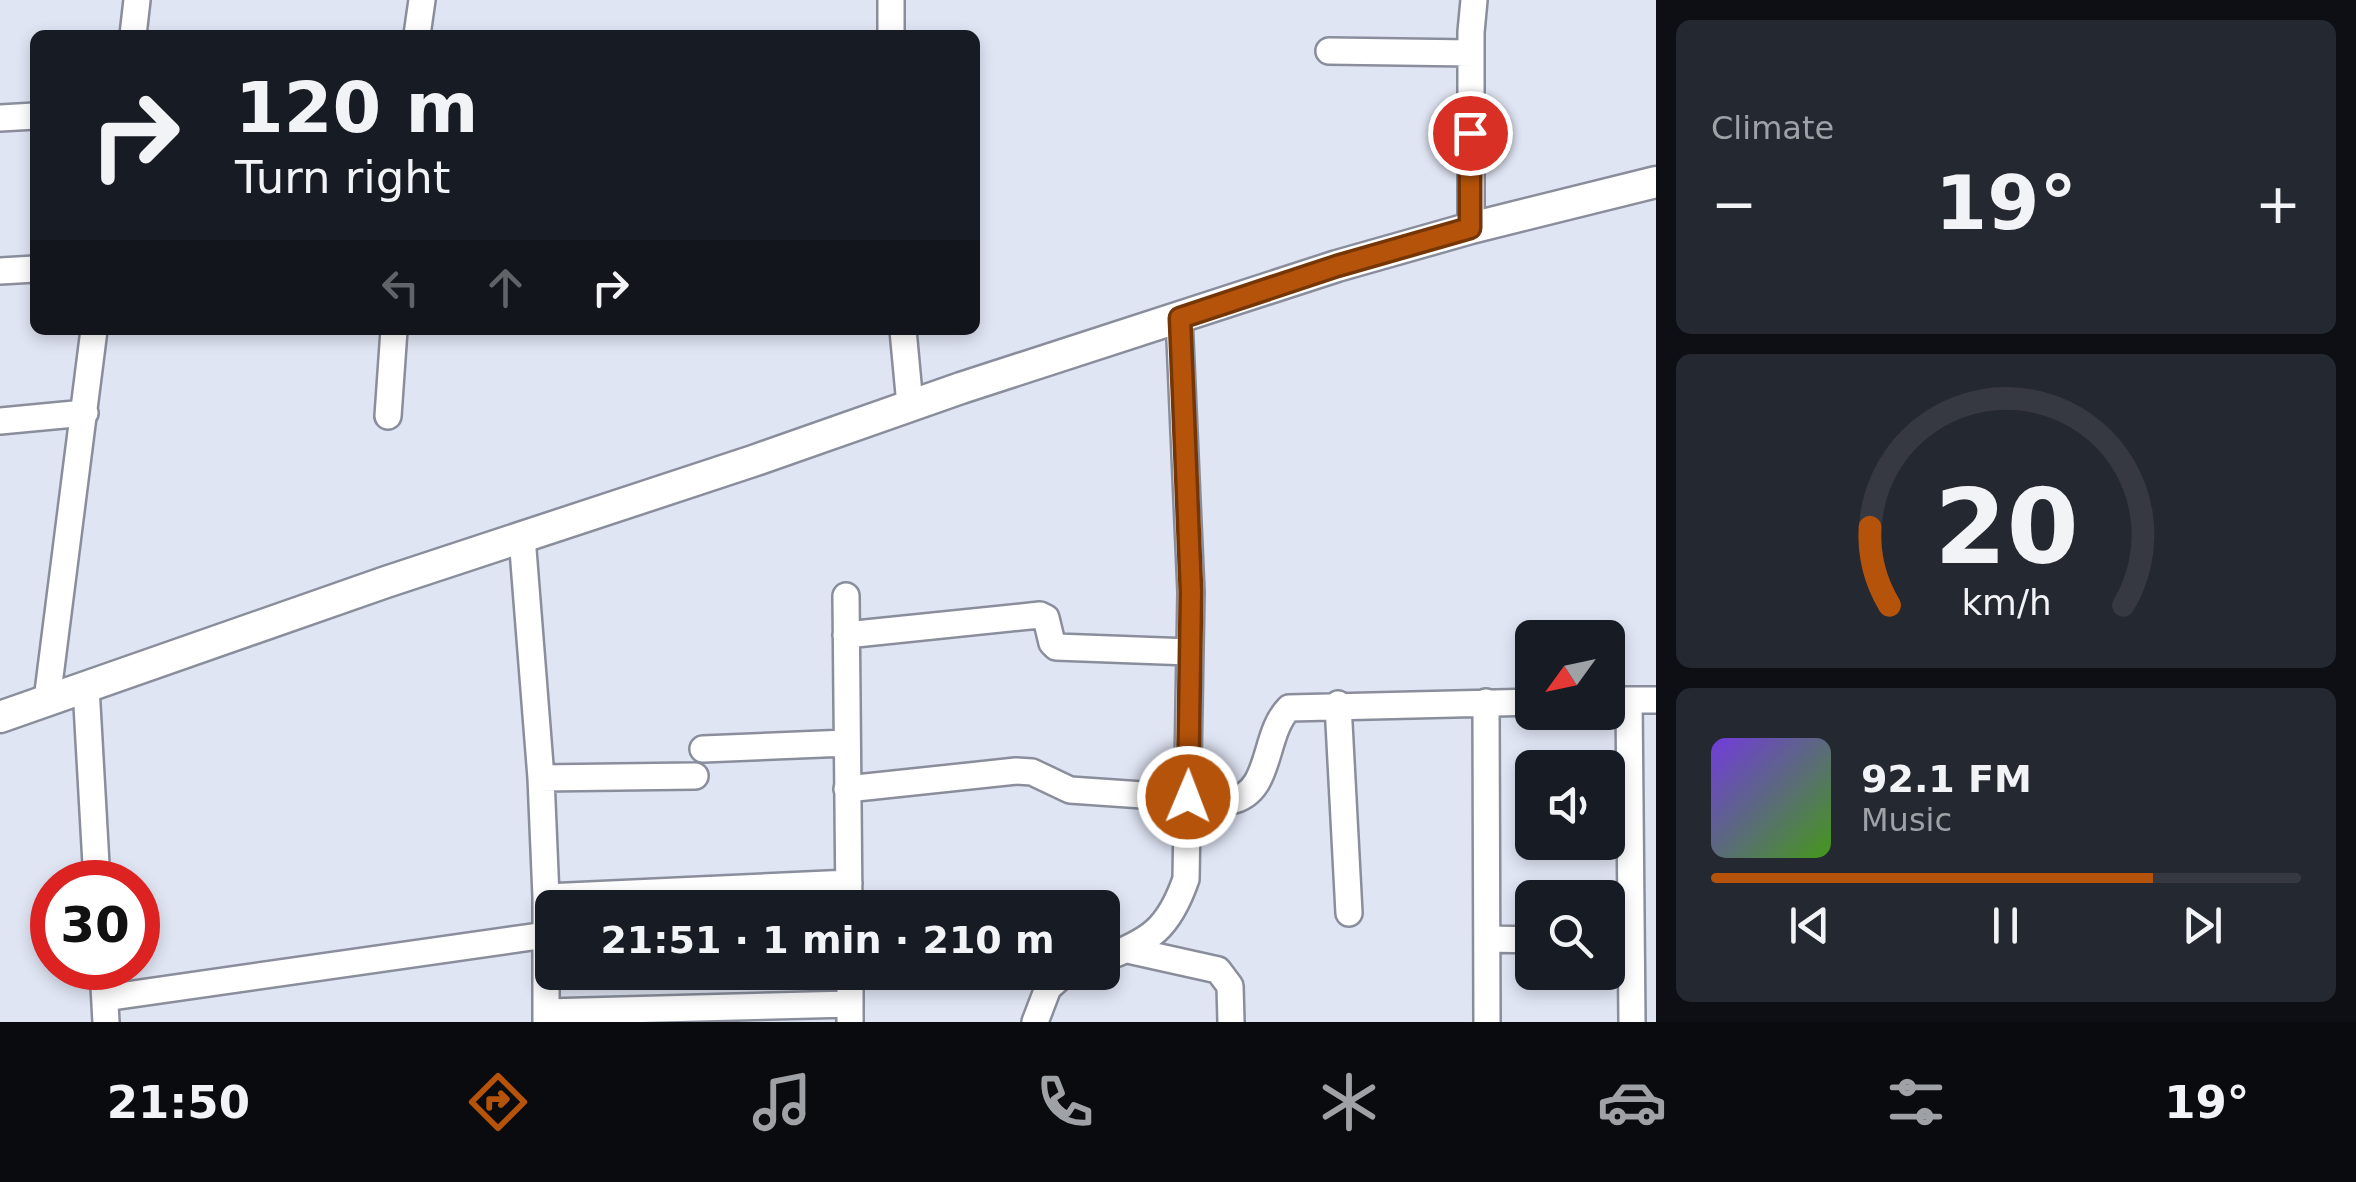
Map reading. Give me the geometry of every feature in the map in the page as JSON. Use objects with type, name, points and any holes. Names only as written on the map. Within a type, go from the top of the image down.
[{"type":"street","points":[[134,30],[137,0]]},
{"type":"street","points":[[418,30],[422,0]]},
{"type":"street","points":[[891,30],[892,0]]},
{"type":"street","points":[[1470,228],[1474,0]]},
{"type":"street","points":[[1330,51],[1471,53]]},
{"type":"street","points":[[0,118],[30,116]]},
{"type":"street","points":[[0,716],[910,406],[1337,266],[1656,182]]},
{"type":"street","points":[[0,271],[30,270]]},
{"type":"street","points":[[1120,953],[1160,931],[1178,904],[1186,878],[1191,592],[1180,318]]},
{"type":"street","points":[[47,700],[93,335]]},
{"type":"street","points":[[388,416],[394,335]]},
{"type":"street","points":[[903,335],[910,406]]},
{"type":"street","points":[[0,422],[85,413]]},
{"type":"street","points":[[522,537],[546,890]]},
{"type":"street","points":[[846,596],[849,890]]},
{"type":"street","points":[[846,635],[1040,615],[1046,618],[1056,648],[1190,652]]},
{"type":"street","points":[[86,687],[96,860]]},
{"type":"street","points":[[1625,700],[1656,700]]},
{"type":"street","points":[[1486,702],[1488,1022]]},
{"type":"street","points":[[847,789],[1032,772],[1070,790],[1230,801],[1252,794],[1280,717],[1289,708],[1515,702]]},
{"type":"street","points":[[1338,704],[1349,913]]},
{"type":"street","points":[[1618,730],[1619,880]]},
{"type":"street","points":[[704,749],[847,744]]},
{"type":"street","points":[[541,778],[695,776]]},
{"type":"street","points":[[105,1010],[535,937]]},
{"type":"street","points":[[1487,940],[1515,940]]},
{"type":"street","points":[[1128,950],[1218,970],[1230,986],[1231,1022]]},
{"type":"street","points":[[1625,978],[1632,1022]]},
{"type":"street","points":[[546,990],[546,1017],[850,1013]]},
{"type":"street","points":[[1035,1022],[1047,990]]},
{"type":"route","points":[[1188,797],[1191,592],[1180,318],[1337,266],[1470,228],[1470,133]]}]
